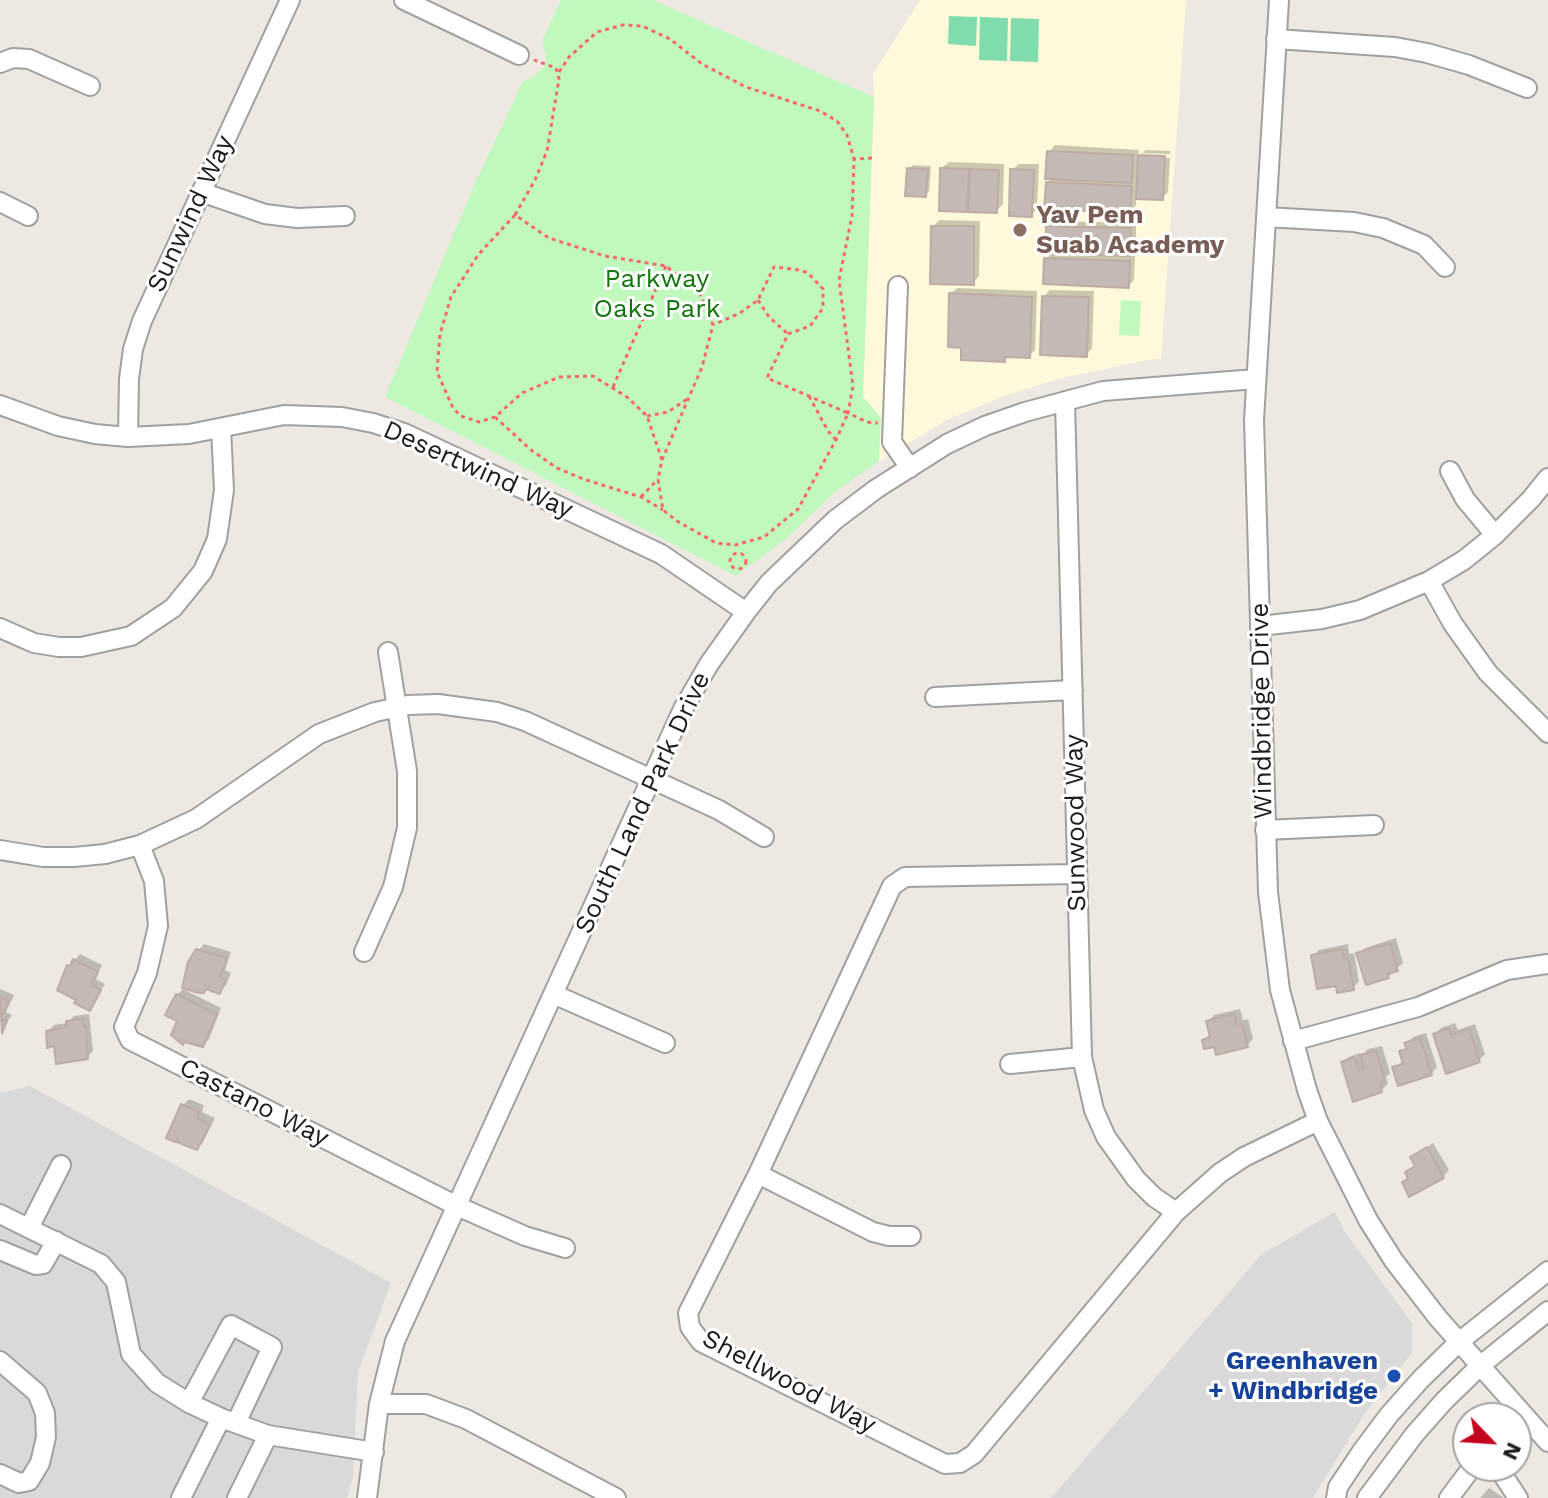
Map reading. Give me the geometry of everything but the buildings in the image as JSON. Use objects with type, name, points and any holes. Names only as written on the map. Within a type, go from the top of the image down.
[{"type":"street","name":"Sunwind Way","points":[[128,437],[129,379],[133,349],[142,321],[290,0]]},
{"type":"street","points":[[404,0],[519,55]]},
{"type":"street","name":"Windbridge Drive","points":[[1279,0],[1254,420],[1265,830],[1272,938],[1280,990],[1318,1121],[1368,1220],[1415,1289],[1548,1442]]},
{"type":"street","points":[[1276,39],[1395,47],[1427,53],[1469,65],[1527,88]]},
{"type":"street","points":[[0,63],[13,58],[29,59],[90,86]]},
{"type":"street","points":[[201,192],[265,214],[297,218],[345,216]]},
{"type":"street","points":[[0,202],[28,216]]},
{"type":"street","points":[[1266,217],[1354,222],[1383,228],[1424,245],[1445,267]]},
{"type":"street","points":[[898,286],[892,442],[910,468]]},
{"type":"street","name":"South Land Park Drive","points":[[367,1498],[379,1404],[395,1341],[683,709],[709,664],[769,583],[818,535],[876,489],[947,444],[985,426],[1065,401],[1127,388],[1256,379]]},
{"type":"street","name":"Sunwood Way","points":[[1065,401],[1082,1057],[1094,1110],[1106,1137],[1136,1179],[1154,1197],[1176,1212]]},
{"type":"street","name":"Desertwind Way","points":[[0,405],[58,426],[128,437],[162,437],[221,428],[253,419],[311,414],[358,420],[404,433],[661,554],[746,612]]},
{"type":"street","points":[[0,628],[34,643],[81,647],[131,636],[173,608],[194,585],[217,539],[224,490],[221,428]]},
{"type":"street","points":[[1450,471],[1465,499],[1495,535]]},
{"type":"street","points":[[1260,626],[1322,619],[1360,610],[1429,581],[1464,560],[1495,535],[1548,478]]},
{"type":"street","points":[[1429,581],[1453,624],[1488,673],[1548,733]]},
{"type":"street","points":[[364,952],[393,887],[407,828],[407,771],[388,652]]},
{"type":"street","points":[[935,697],[1073,690]]},
{"type":"street","points":[[0,850],[43,857],[74,857],[105,854],[140,845],[196,819],[319,734],[361,716],[397,707],[438,704],[497,712],[525,721],[719,810],[764,837]]},
{"type":"street","points":[[1265,830],[1374,825]]},
{"type":"street","name":"Castano Way","points":[[140,845],[154,881],[158,926],[147,973],[124,1027],[130,1040],[457,1206],[525,1236],[565,1248]]},
{"type":"street","name":"Shellwood Way","points":[[1077,874],[905,877],[892,886],[758,1174],[688,1313],[690,1327],[701,1342],[945,1464],[960,1463],[974,1454],[1176,1212],[1220,1173],[1244,1157],[1318,1121]]},
{"type":"street","points":[[1293,1041],[1418,1007],[1507,970],[1548,964]]},
{"type":"street","points":[[553,994],[665,1043]]},
{"type":"street","points":[[1010,1064],[1082,1057]]},
{"type":"street","points":[[29,1228],[61,1165]]},
{"type":"street","points":[[758,1174],[873,1232],[911,1236]]},
{"type":"street","points":[[0,1214],[101,1264],[116,1282],[131,1354],[157,1383],[189,1403],[268,1435],[374,1452]]},
{"type":"street","points":[[0,1250],[36,1265],[43,1264],[56,1241]]},
{"type":"street","points":[[1336,1498],[1338,1487],[1389,1415],[1459,1342],[1548,1271]]},
{"type":"street","points":[[1367,1498],[1414,1435],[1481,1365],[1548,1311]]},
{"type":"street","points":[[181,1498],[272,1347],[231,1325],[189,1403]]},
{"type":"street","points":[[0,1361],[37,1393],[45,1413],[46,1437],[40,1463],[29,1481],[19,1483],[0,1474]]},
{"type":"street","points":[[379,1404],[426,1404],[466,1419],[616,1498]]},
{"type":"street","points":[[237,1498],[268,1435]]},
{"type":"path","points":[[495,417],[531,450],[557,468],[641,497],[716,543],[735,545],[764,537],[790,518],[804,499],[848,413],[853,386],[839,280],[852,216],[854,159],[847,135],[837,121],[820,111],[746,87],[702,64],[670,39],[642,26],[623,25],[597,32],[569,57],[559,72],[547,151],[515,215],[478,255],[451,297],[440,334],[437,372],[453,408],[461,416],[479,422],[495,417],[522,393],[559,377],[593,376],[627,397],[647,416],[662,460]]},
{"type":"path","points":[[541,62],[559,72]]},
{"type":"path","points":[[854,159],[872,158]]},
{"type":"path","points":[[515,215],[549,238],[605,256],[666,266],[700,294],[713,325],[702,367],[662,460],[658,479],[663,510]]},
{"type":"path","points":[[613,388],[666,266]]},
{"type":"path","points":[[713,325],[740,313],[758,300],[774,267],[808,273],[823,289],[823,308],[810,326],[788,334],[767,378],[867,422],[881,423]]},
{"type":"path","points":[[758,300],[769,317],[788,334]]},
{"type":"path","points":[[808,394],[836,440]]},
{"type":"path","points":[[647,416],[668,412],[690,397]]},
{"type":"path","points":[[641,497],[658,479]]},
{"type":"path","points":[[735,545],[736,553]]},
{"type":"path","points":[[736,553],[730,558],[730,563],[738,569]]},
{"type":"path","points":[[736,553],[746,560],[745,565],[738,569]]},
{"type":"path","points":[[738,569],[738,578]]},
{"type":"shaded area","name":"Yav Pem Suab Academy","points":[[920,0],[1186,0],[1161,359],[1062,378],[1001,397],[947,420],[879,461],[881,418],[863,397],[873,74]]},
{"type":"shaded area","points":[[30,1086],[391,1283],[358,1372],[353,1477],[347,1498],[0,1498],[0,1093]]},
{"type":"shaded area","points":[[1335,1212],[1345,1232],[1412,1323],[1412,1353],[1364,1414],[1313,1498],[1051,1498],[1262,1254]]},
{"type":"green space","name":"Parkway Oaks Park","points":[[561,0],[653,0],[874,97],[863,397],[881,418],[879,461],[836,491],[786,539],[736,576],[385,397],[473,188],[523,81],[532,78],[544,67],[546,55],[542,41]]},
{"type":"green space","points":[[949,16],[977,17],[976,46],[948,44]]},
{"type":"green space","points":[[980,17],[1008,18],[1007,61],[979,60]]},
{"type":"green space","points":[[1011,18],[1039,19],[1038,62],[1010,61]]},
{"type":"green space","points":[[1121,300],[1141,301],[1139,336],[1119,335]]},
{"type":"place","name":"Yav Pem Suab Academy","points":[[1020,230]]},
{"type":"place","name":"Greenhaven + Windbridge","points":[[1394,1376]]}]
